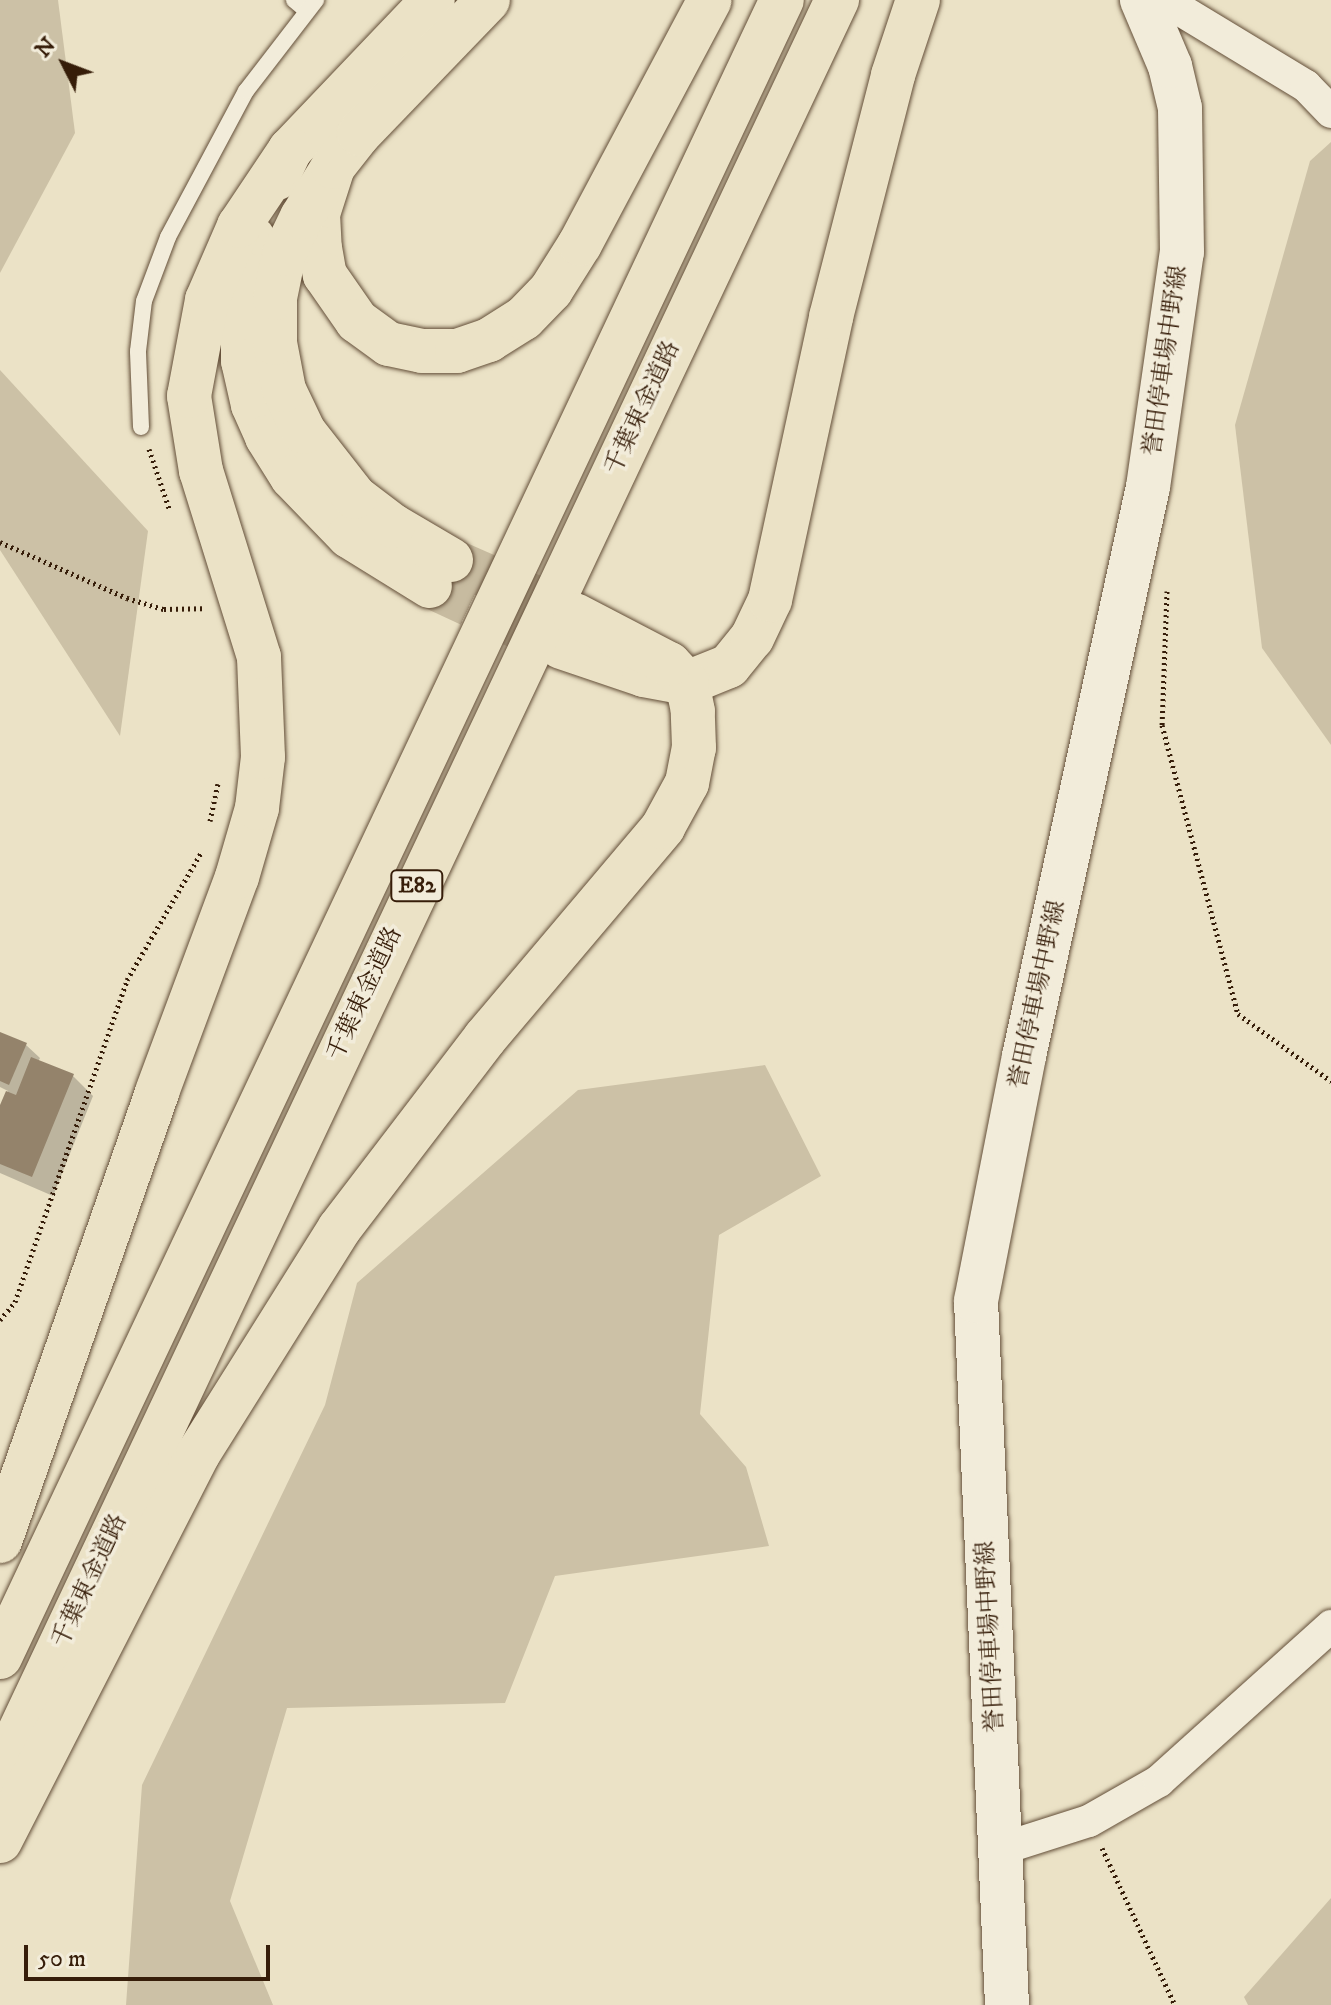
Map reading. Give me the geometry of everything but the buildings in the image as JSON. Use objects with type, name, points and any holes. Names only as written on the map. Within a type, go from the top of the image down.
[{"type":"highway","points":[[0,1541],[157,1092],[237,877],[257,808],[263,757],[259,657],[201,471],[189,396],[197,344],[212,288],[239,226],[290,150],[433,0]]},
{"type":"highway","points":[[290,150],[256,225],[243,273],[243,361],[253,405],[267,437],[292,477],[322,511],[377,556],[441,573],[393,526],[355,497],[304,432],[284,390],[275,343],[275,298],[284,254],[302,217],[333,167],[359,134],[488,0]]},
{"type":"highway","points":[[333,167],[318,214],[320,248],[325,275],[357,321],[389,344],[422,351],[457,351],[489,340],[524,318],[551,290],[580,244],[710,0]]},
{"type":"highway","name":"千葉東金道路","points":[[0,1657],[782,0]]},
{"type":"highway","name":"千葉東金道路","points":[[0,1773],[837,0]]},
{"type":"highway","points":[[568,631],[644,675],[687,683],[729,666],[752,638],[770,600],[831,317],[893,75],[918,0]]},
{"type":"highway","points":[[0,1841],[198,1454],[339,1229],[485,1038],[663,827],[687,783],[694,748],[693,711],[687,683]]},
{"type":"main road","name":"誉田停車場中野線","points":[[1007,2005],[976,1301],[1024,1056],[1148,487],[1182,252],[1180,108],[1170,66],[1142,0]]},
{"type":"street","points":[[1164,0],[1306,86],[1331,112]]},
{"type":"street","points":[[1001,1849],[1089,1821],[1159,1781],[1331,1626]]},
{"type":"lane","points":[[141,427],[138,351],[144,301],[168,237],[246,91],[305,3]]},
{"type":"path","points":[[141,427],[172,517]]},
{"type":"path","points":[[0,542],[127,598],[164,609],[203,608]]},
{"type":"path","points":[[1167,584],[1162,725],[1238,1014],[1331,1081]]},
{"type":"path","points":[[198,593],[207,620]]},
{"type":"path","points":[[209,823],[218,782]]},
{"type":"path","points":[[0,1320],[15,1302],[127,980],[177,900],[203,850]]},
{"type":"path","points":[[1089,1821],[1175,2005]]},
{"type":"shaded area","points":[[0,0],[58,0],[75,133],[0,273]]},
{"type":"shaded area","points":[[1331,142],[1331,745],[1262,648],[1235,425],[1310,161]]},
{"type":"shaded area","points":[[0,370],[148,531],[120,736],[0,550]]},
{"type":"shaded area","points":[[765,1065],[821,1176],[719,1235],[700,1414],[746,1467],[769,1546],[555,1576],[505,1703],[287,1708],[230,1901],[273,2005],[126,2005],[142,1785],[325,1405],[357,1283],[578,1090]]},
{"type":"shaded area","points":[[1331,1898],[1331,2005],[1248,2005],[1244,1997]]},
{"type":"tunnel","points":[[451,560],[575,615]]},
{"type":"tunnel","points":[[430,586],[561,647]]}]
